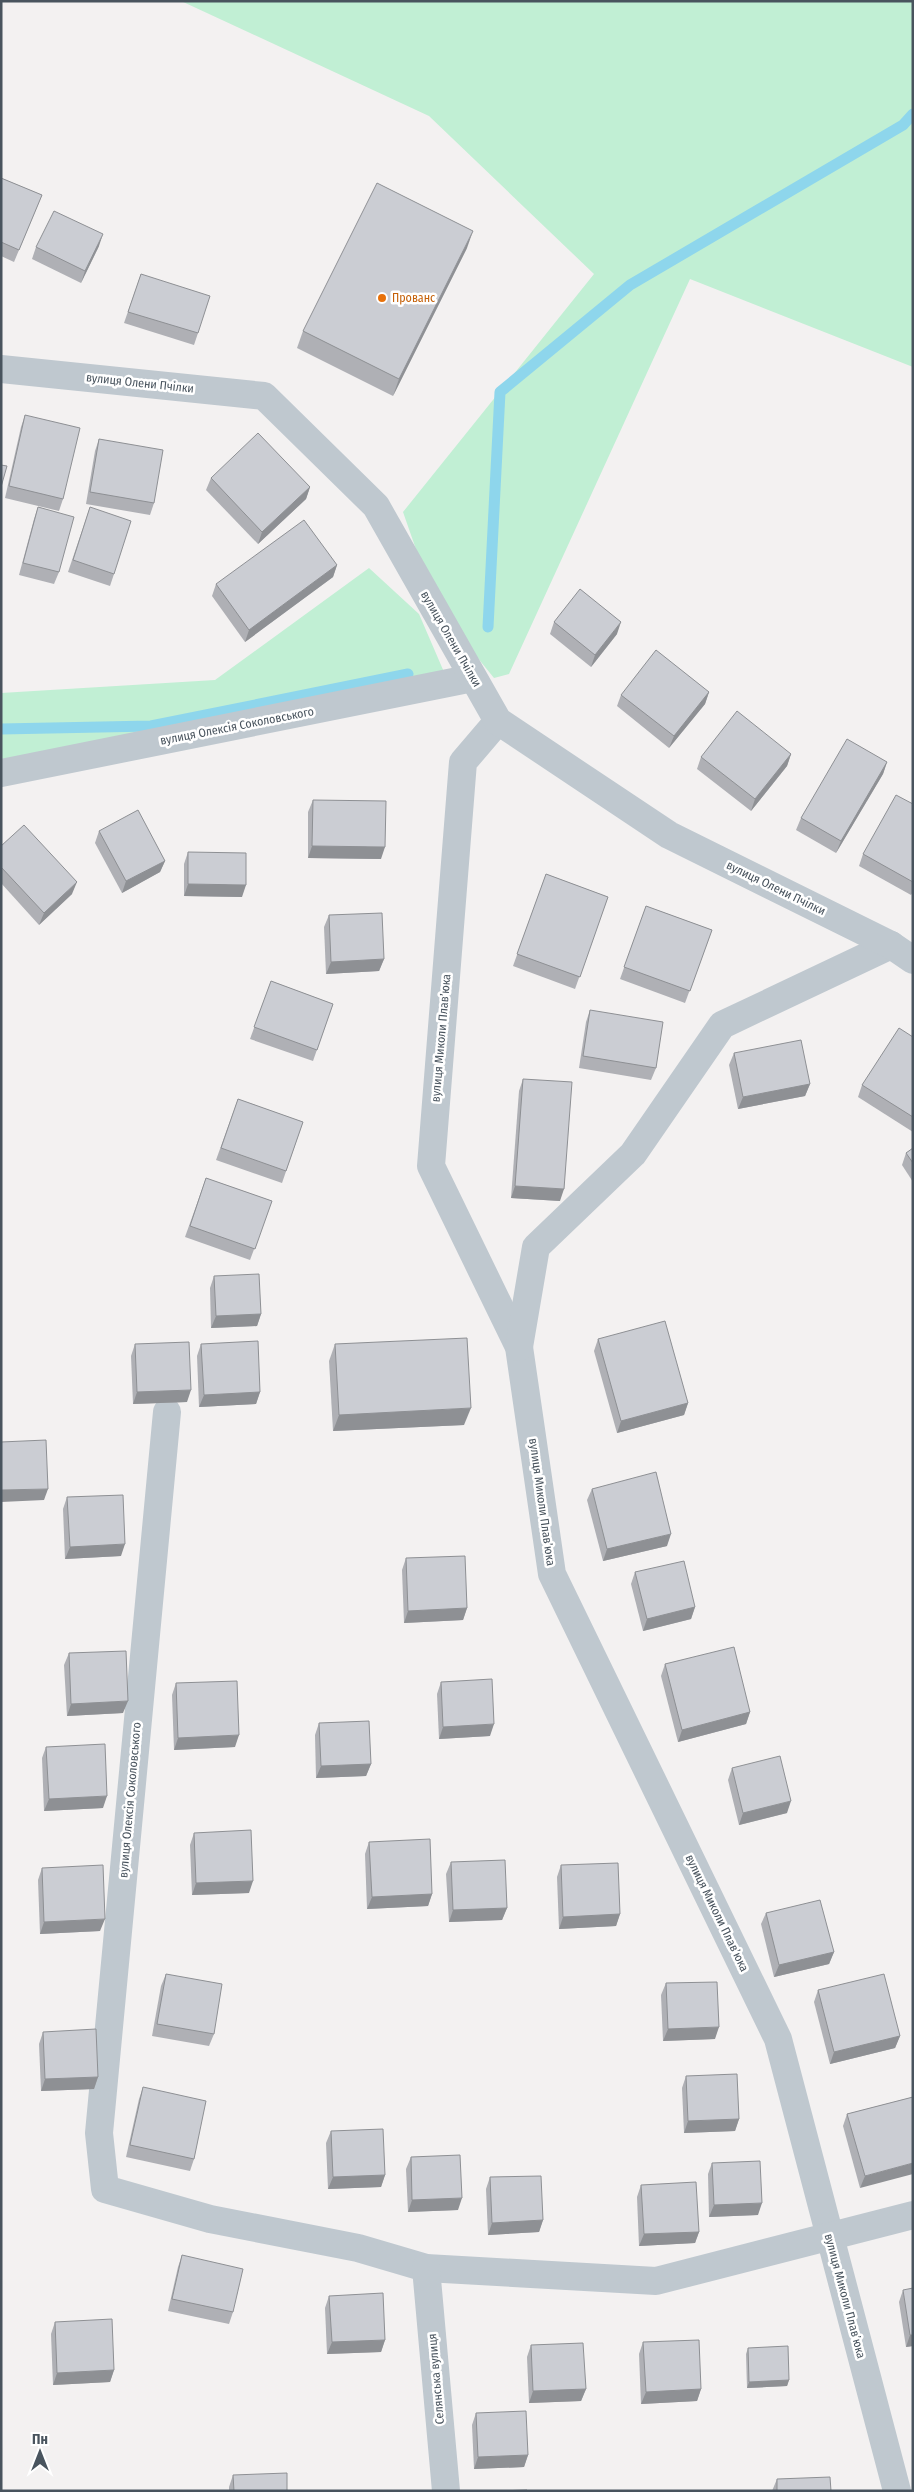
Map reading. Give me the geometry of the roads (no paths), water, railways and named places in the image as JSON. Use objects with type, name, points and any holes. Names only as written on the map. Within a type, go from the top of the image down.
[{"type":"street","name":"вулиця Олени Пчілки","points":[[1,369],[264,396],[376,506],[498,721],[669,835],[902,953]]},
{"type":"street","name":"вулиця Олексія Соколовського","points":[[1,773],[473,678]]},
{"type":"street","name":"вулиця Миколи Плавʼюка","points":[[498,721],[463,762],[431,1166],[520,1347]]},
{"type":"street","name":"вулиця Миколи Плавʼюка","points":[[897,2491],[778,2039],[552,1574],[520,1347],[536,1247],[633,1154],[722,1025],[902,953]]},
{"type":"street","name":"вулиця Олексія Соколовського","points":[[167,1412],[99,2133],[105,2189],[210,2219],[358,2248],[426,2268]]},
{"type":"street","points":[[426,2268],[656,2281],[913,2215]]},
{"type":"street","name":"Селянська вулиця","points":[[426,2268],[446,2491]]},
{"type":"waterway","points":[[488,627],[500,392],[630,285],[903,125],[913,114]]},
{"type":"waterway","points":[[1,729],[151,726],[408,674]]},
{"type":"place","name":"Прованс","points":[[382,298]]}]
